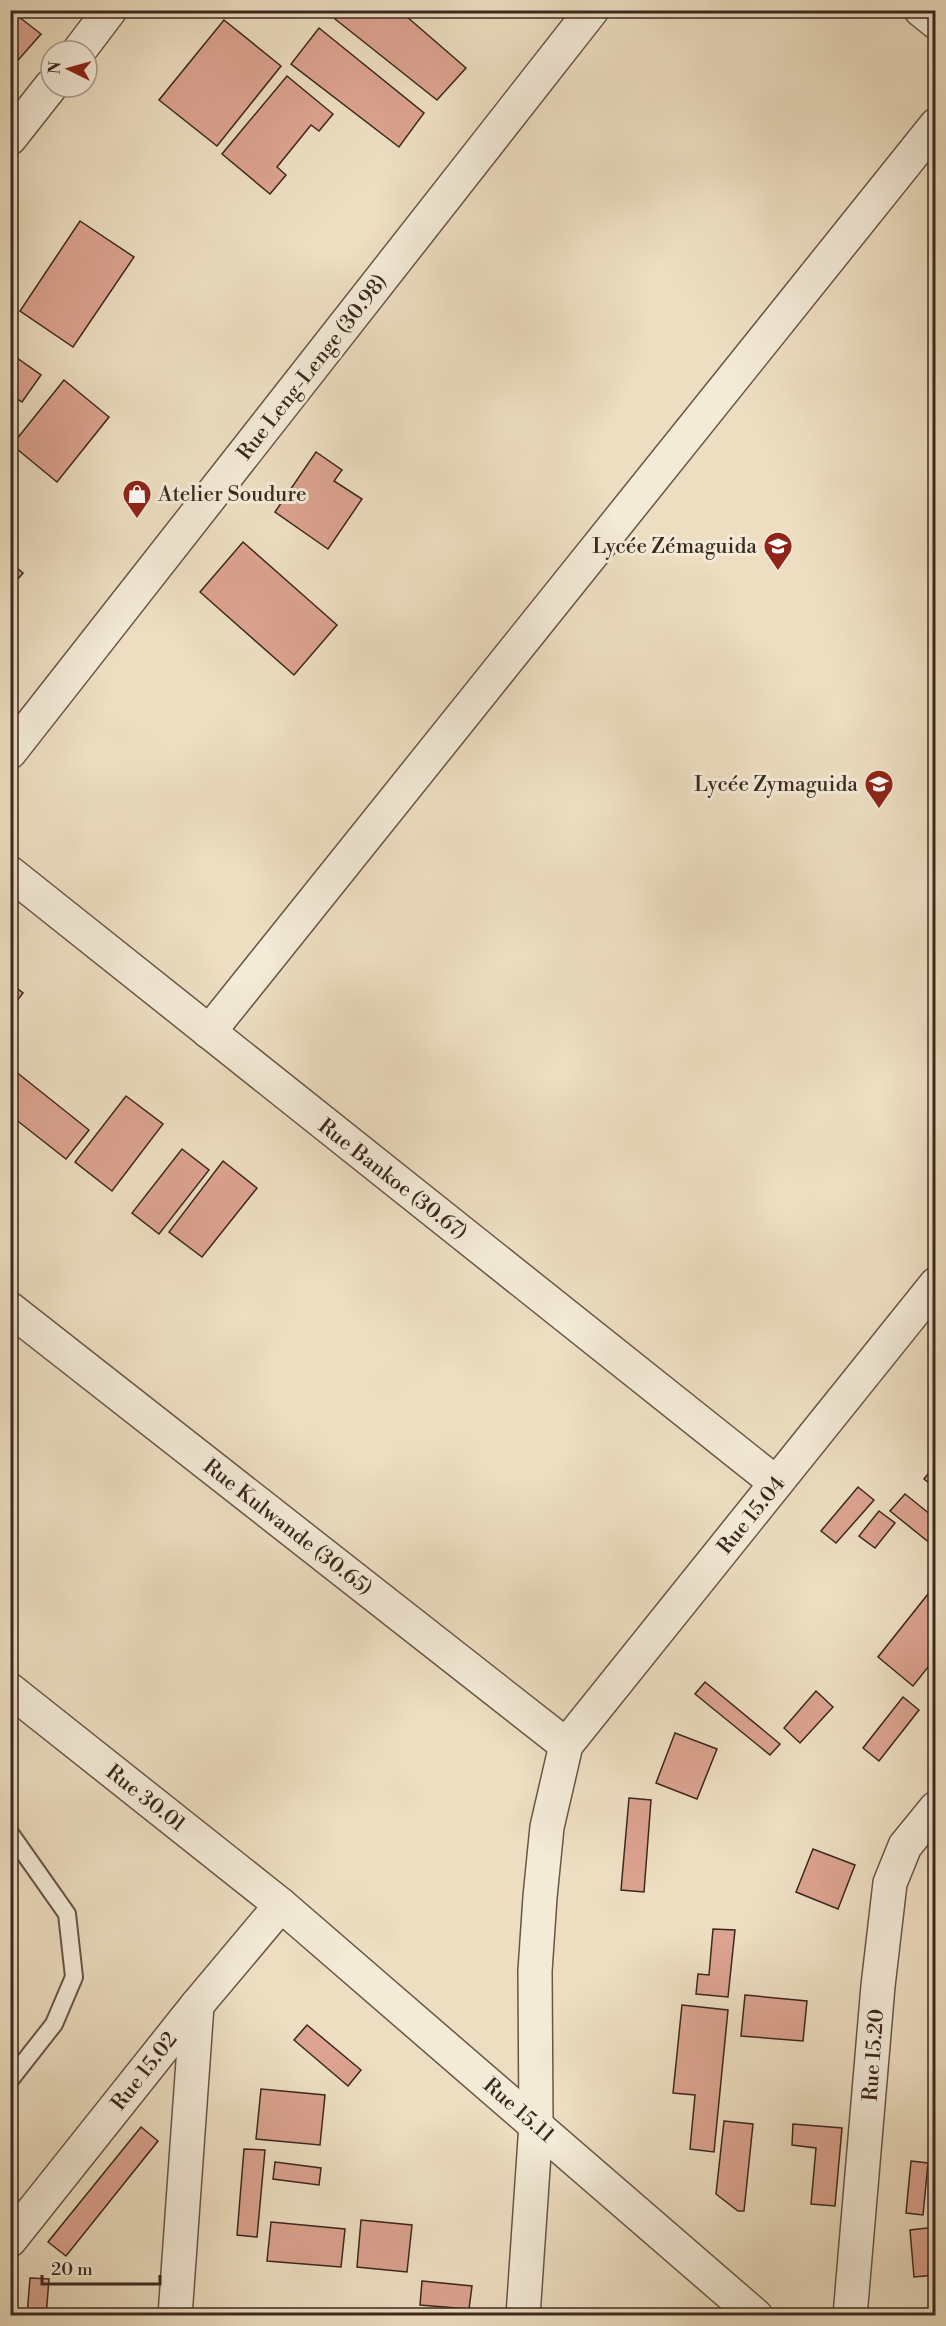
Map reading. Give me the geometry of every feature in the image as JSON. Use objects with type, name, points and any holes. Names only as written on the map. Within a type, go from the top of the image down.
[{"type":"street","points":[[88,39],[110,10]]},
{"type":"street","name":"Rue Leng-Lenge (30.98)","points":[[10,752],[592,10]]},
{"type":"street","points":[[921,10],[936,22]]},
{"type":"street","points":[[10,138],[41,99]]},
{"type":"street","points":[[209,1032],[936,125]]},
{"type":"street","name":"Rue Bankoe (30.67)","points":[[10,873],[776,1483]]},
{"type":"street","name":"Rue 15.04","points":[[566,1745],[936,1284]]},
{"type":"street","name":"Rue Kulwande (30.65)","points":[[10,1309],[566,1745]]},
{"type":"street","name":"Rue 30.01","points":[[10,1690],[281,1905]]},
{"type":"street","points":[[523,2316],[536,2124],[535,1971],[540,1897],[547,1827],[566,1745]]},
{"type":"street","name":"Rue 15.20","points":[[850,2316],[879,1976],[890,1882],[905,1846],[936,1808]]},
{"type":"street","name":"Rue 15.02","points":[[10,2240],[197,2005],[281,1905]]},
{"type":"street","name":"Rue 15.11","points":[[281,1905],[756,2316]]},
{"type":"street","points":[[175,2316],[197,2005]]},
{"type":"lane","points":[[10,1833],[67,1914],[74,1977],[54,2024],[10,2079]]},
{"type":"building","points":[[10,10],[41,34],[13,66],[10,63]]},
{"type":"building","points":[[343,10],[399,10],[466,68],[437,100],[335,19]]},
{"type":"building","points":[[224,20],[281,66],[217,146],[159,100]]},
{"type":"building","points":[[319,28],[424,113],[399,147],[291,64]]},
{"type":"building","points":[[287,76],[333,114],[319,131],[311,125],[277,167],[286,175],[270,194],[222,154]]},
{"type":"building","points":[[80,221],[134,257],[73,347],[20,311]]},
{"type":"building","points":[[10,353],[41,375],[22,402],[10,394]]},
{"type":"building","points":[[64,380],[109,417],[57,482],[12,445]]},
{"type":"building","points":[[316,452],[342,470],[334,481],[362,499],[328,549],[275,512]]},
{"type":"building","points":[[243,542],[337,625],[294,675],[200,592]]},
{"type":"building","points":[[10,562],[23,573],[10,588]]},
{"type":"building","points":[[10,983],[23,993],[10,1010]]},
{"type":"building","points":[[10,1067],[89,1130],[66,1159],[10,1115]]},
{"type":"building","points":[[126,1096],[163,1124],[112,1191],[75,1162]]},
{"type":"building","points":[[182,1149],[209,1170],[159,1234],[132,1213]]},
{"type":"building","points":[[223,1161],[257,1188],[202,1257],[169,1232]]},
{"type":"building","points":[[936,1464],[936,1489],[924,1479]]},
{"type":"building","points":[[858,1487],[874,1500],[836,1543],[821,1531]]},
{"type":"building","points":[[905,1494],[936,1519],[936,1548],[890,1511]]},
{"type":"building","points":[[879,1511],[895,1523],[875,1548],[859,1536]]},
{"type":"building","points":[[936,1584],[936,1657],[913,1686],[878,1657]]},
{"type":"building","points":[[705,1682],[780,1744],[770,1755],[695,1694]]},
{"type":"building","points":[[816,1691],[833,1707],[800,1743],[784,1728]]},
{"type":"building","points":[[903,1697],[919,1710],[879,1761],[863,1748]]},
{"type":"building","points":[[675,1733],[717,1749],[697,1799],[656,1783]]},
{"type":"building","points":[[629,1798],[651,1800],[644,1892],[621,1890]]},
{"type":"building","points":[[813,1849],[855,1865],[838,1909],[796,1892]]},
{"type":"building","points":[[713,1929],[735,1930],[728,1997],[696,1994],[698,1974],[709,1975]]},
{"type":"building","points":[[745,1995],[807,2001],[803,2041],[741,2036]]},
{"type":"building","points":[[682,2005],[728,2010],[714,2152],[690,2149],[695,2095],[673,2093]]},
{"type":"building","points":[[307,2025],[361,2070],[348,2086],[294,2040]]},
{"type":"building","points":[[261,2089],[325,2095],[320,2145],[256,2139]]},
{"type":"building","points":[[724,2121],[753,2124],[744,2211],[738,2211],[716,2194]]},
{"type":"building","points":[[793,2124],[842,2128],[835,2206],[811,2204],[816,2148],[792,2145]]},
{"type":"building","points":[[141,2127],[158,2141],[66,2256],[48,2242]]},
{"type":"building","points":[[244,2149],[265,2150],[257,2237],[237,2235]]},
{"type":"building","points":[[911,2161],[928,2163],[923,2215],[906,2213]]},
{"type":"building","points":[[275,2162],[321,2168],[319,2185],[273,2179]]},
{"type":"building","points":[[361,2220],[412,2225],[407,2272],[357,2267]]},
{"type":"building","points":[[271,2222],[345,2229],[341,2267],[267,2261]]},
{"type":"building","points":[[936,2227],[936,2275],[914,2277],[910,2230]]},
{"type":"building","points":[[30,2278],[49,2279],[46,2316],[27,2316]]},
{"type":"building","points":[[422,2281],[472,2286],[469,2309],[420,2305]]},
{"type":"place","name":"Atelier Soudure","points":[[137,520]]},
{"type":"place","name":"Lycée Zémaguida","points":[[778,572]]},
{"type":"place","name":"Lycée Zymaguida","points":[[879,810]]}]
